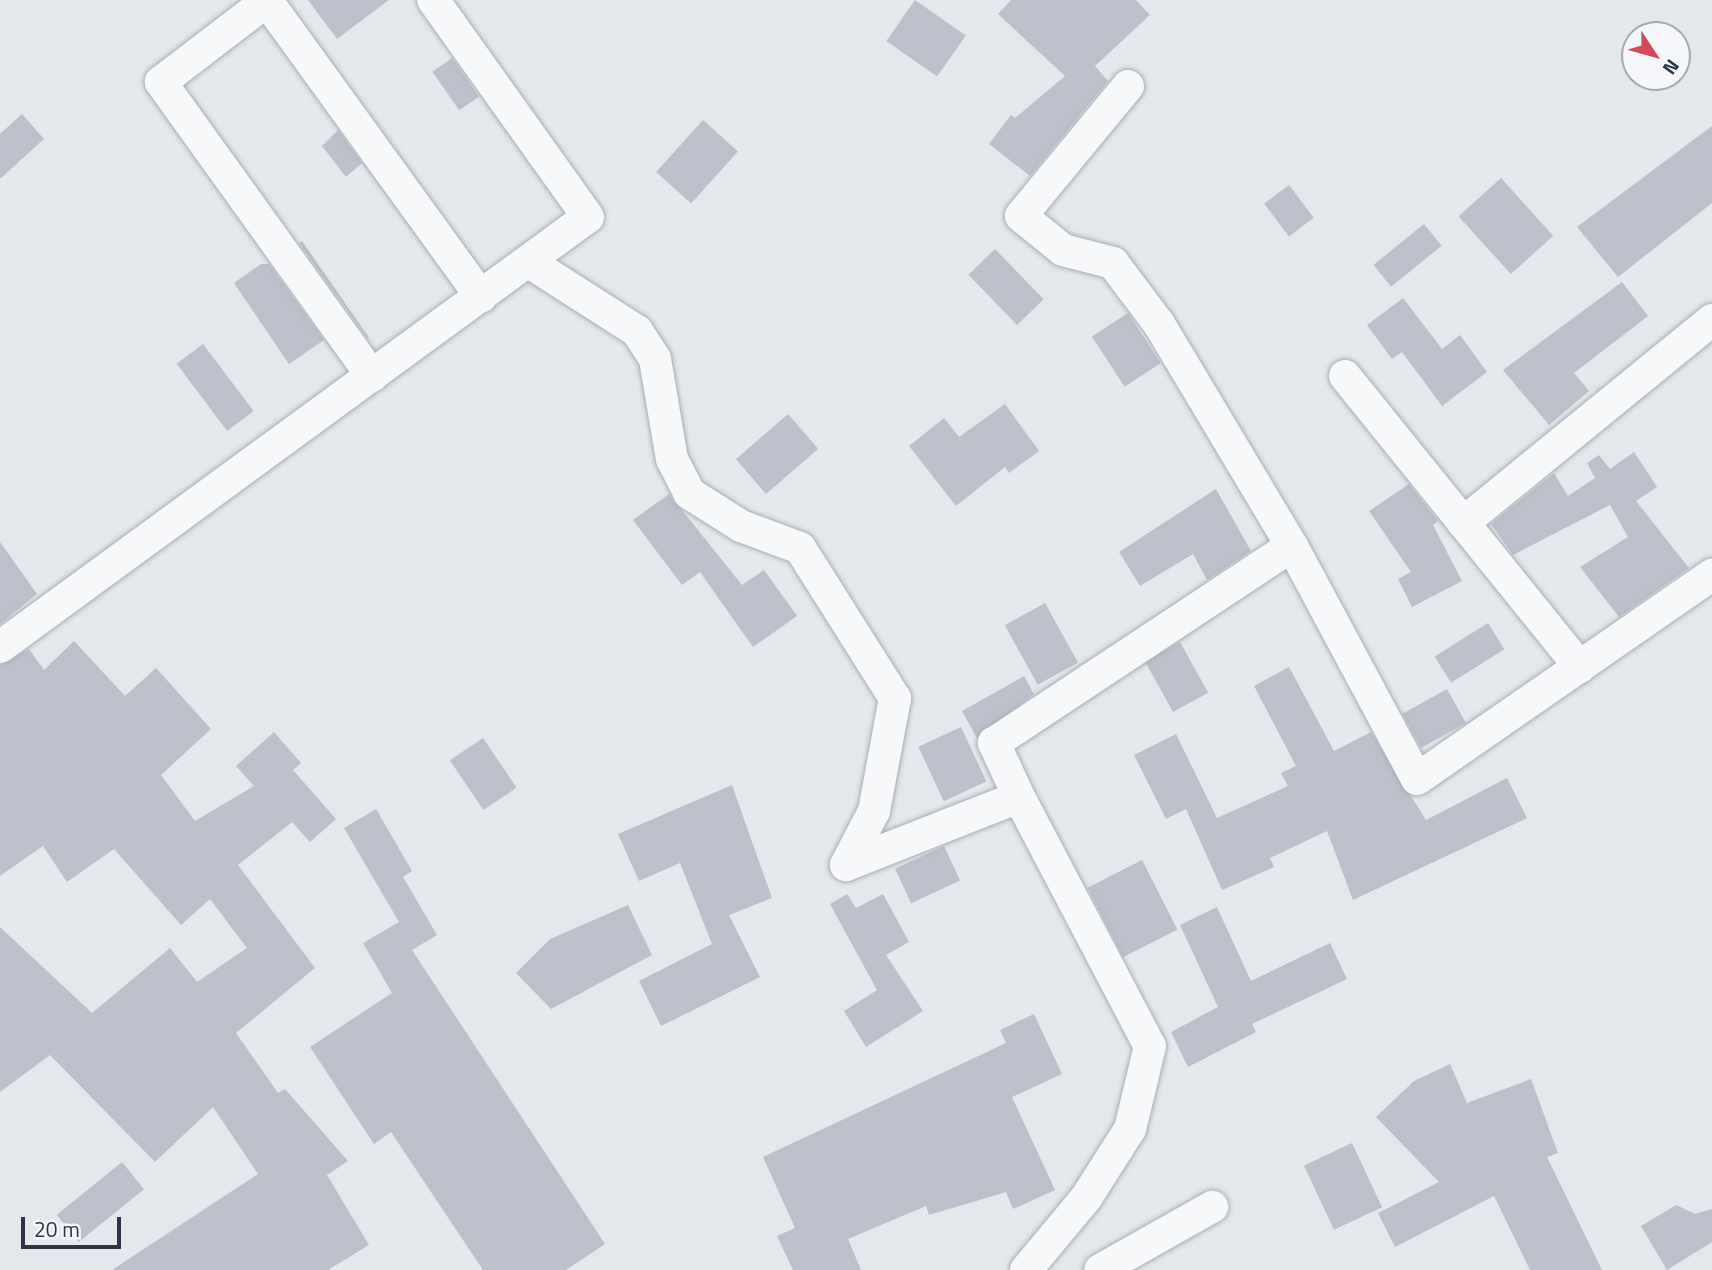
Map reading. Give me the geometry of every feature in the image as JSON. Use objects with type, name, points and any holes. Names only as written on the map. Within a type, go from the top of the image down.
[{"type":"street","points":[[0,647],[588,217],[433,0]]},
{"type":"street","points":[[372,376],[161,82],[267,1],[481,297]]},
{"type":"street","points":[[1128,86],[1021,216],[1063,250],[1113,263],[1158,324],[1292,546],[1418,779],[1712,575]]},
{"type":"street","points":[[529,262],[637,331],[655,359],[672,458],[689,493],[741,526],[800,548],[895,698],[874,811],[846,865],[1019,797]]},
{"type":"street","points":[[1463,523],[1712,320]]},
{"type":"street","points":[[1345,376],[1580,667]]},
{"type":"street","points":[[1026,1270],[1086,1198],[1130,1129],[1150,1046],[1019,797],[994,743],[1292,546]]},
{"type":"street","points":[[1100,1270],[1212,1207]]},
{"type":"building","points":[[308,0],[389,0],[337,39]]},
{"type":"building","points":[[915,0],[966,36],[937,77],[886,41]]},
{"type":"building","points":[[1011,0],[1136,0],[1150,15],[1095,66],[1108,81],[1030,176],[989,144],[1011,115],[1015,118],[1065,76],[998,14]]},
{"type":"building","points":[[452,58],[479,97],[459,110],[432,72]]},
{"type":"building","points":[[22,114],[44,139],[0,179],[0,134]]},
{"type":"building","points":[[703,120],[738,151],[691,203],[656,172]]},
{"type":"building","points":[[1712,126],[1712,203],[1618,277],[1577,227]]},
{"type":"building","points":[[338,130],[362,163],[346,177],[322,146]]},
{"type":"building","points":[[1501,178],[1553,236],[1511,274],[1459,216]]},
{"type":"building","points":[[1289,185],[1314,218],[1289,236],[1264,204]]},
{"type":"building","points":[[1424,224],[1442,246],[1391,287],[1373,265]]},
{"type":"building","points":[[302,241],[369,338],[368,339],[299,243]]},
{"type":"building","points":[[995,249],[1044,299],[1017,325],[968,275]]},
{"type":"building","points":[[261,264],[269,264],[324,340],[289,364],[234,283]]},
{"type":"building","points":[[1622,282],[1648,316],[1574,373],[1589,391],[1549,425],[1503,370]]},
{"type":"building","points":[[1403,298],[1442,349],[1460,335],[1487,372],[1442,406],[1402,352],[1392,359],[1367,325]]},
{"type":"building","points":[[1128,313],[1161,363],[1125,387],[1092,336]]},
{"type":"building","points":[[203,344],[254,411],[227,431],[177,364]]},
{"type":"building","points":[[1005,404],[1039,451],[1009,473],[1005,467],[956,506],[909,446],[944,418],[959,437]]},
{"type":"building","points":[[788,414],[818,449],[766,494],[736,459]]},
{"type":"building","points":[[1634,452],[1657,487],[1636,501],[1689,568],[1619,617],[1580,567],[1628,537],[1610,505],[1513,555],[1491,524],[1554,473],[1568,496],[1595,478],[1587,463],[1599,455],[1610,469]]},
{"type":"building","points":[[1409,484],[1438,521],[1433,525],[1462,581],[1412,607],[1398,579],[1411,572],[1369,511]]},
{"type":"building","points":[[1216,489],[1251,551],[1207,580],[1193,554],[1140,586],[1119,552]]},
{"type":"building","points":[[669,494],[742,585],[764,570],[797,616],[753,647],[700,572],[682,585],[633,520]]},
{"type":"building","points":[[0,542],[37,594],[0,624]]},
{"type":"building","points":[[1045,603],[1078,662],[1038,685],[1005,625]]},
{"type":"building","points":[[1488,623],[1504,649],[1451,683],[1435,656]]},
{"type":"building","points":[[74,641],[125,696],[156,668],[211,729],[161,775],[195,821],[254,786],[236,766],[274,732],[301,763],[293,770],[336,819],[310,842],[292,822],[238,865],[315,968],[236,1033],[278,1093],[285,1089],[348,1161],[327,1175],[369,1245],[328,1270],[112,1270],[258,1174],[213,1107],[155,1162],[50,1055],[0,1092],[0,927],[92,1013],[170,948],[197,982],[247,948],[210,899],[181,925],[114,849],[67,882],[43,846],[0,876],[0,665],[29,649],[44,670]]},
{"type":"building","points":[[1180,642],[1208,693],[1173,712],[1145,661]]},
{"type":"building","points":[[1289,667],[1334,751],[1371,732],[1426,820],[1507,778],[1527,818],[1353,900],[1327,831],[1270,858],[1274,867],[1222,890],[1186,809],[1166,819],[1134,755],[1176,734],[1217,818],[1288,786],[1281,773],[1296,766],[1254,686]]},
{"type":"building","points":[[1024,676],[1034,694],[977,738],[962,711]]},
{"type":"building","points":[[1447,689],[1466,723],[1421,748],[1402,714]]},
{"type":"building","points":[[961,727],[986,781],[944,801],[918,747]]},
{"type":"building","points":[[483,738],[517,788],[483,810],[450,760]]},
{"type":"building","points":[[732,785],[772,898],[729,915],[760,977],[661,1026],[639,981],[712,944],[680,863],[639,881],[618,834]]},
{"type":"building","points":[[376,809],[412,871],[403,877],[437,935],[412,950],[605,1244],[566,1270],[483,1270],[391,1132],[374,1144],[310,1047],[392,993],[363,943],[399,922],[344,828]]},
{"type":"building","points":[[944,846],[960,880],[911,903],[895,869]]},
{"type":"building","points":[[1142,860],[1177,929],[1123,957],[1088,888]]},
{"type":"building","points":[[847,894],[856,908],[883,894],[909,942],[886,955],[923,1011],[866,1047],[844,1011],[877,990],[830,904]]},
{"type":"building","points":[[628,905],[652,955],[551,1009],[516,973],[550,939]]},
{"type":"building","points":[[1217,907],[1251,981],[1330,943],[1347,979],[1252,1024],[1256,1032],[1188,1067],[1171,1032],[1218,1007],[1180,925]]},
{"type":"building","points":[[1034,1014],[1062,1074],[1012,1097],[1055,1190],[1013,1209],[1006,1192],[929,1215],[926,1206],[848,1239],[861,1270],[793,1270],[777,1236],[795,1228],[763,1157],[1006,1043],[1000,1030]]},
{"type":"building","points":[[1450,1064],[1467,1103],[1531,1079],[1558,1153],[1547,1157],[1602,1270],[1530,1270],[1494,1196],[1395,1247],[1378,1213],[1439,1182],[1376,1117],[1414,1081]]},
{"type":"building","points":[[1352,1143],[1382,1207],[1334,1230],[1304,1165]]},
{"type":"building","points":[[122,1162],[144,1189],[79,1242],[57,1215]]},
{"type":"building","points":[[1676,1205],[1695,1214],[1712,1209],[1712,1242],[1667,1270],[1641,1226]]}]
